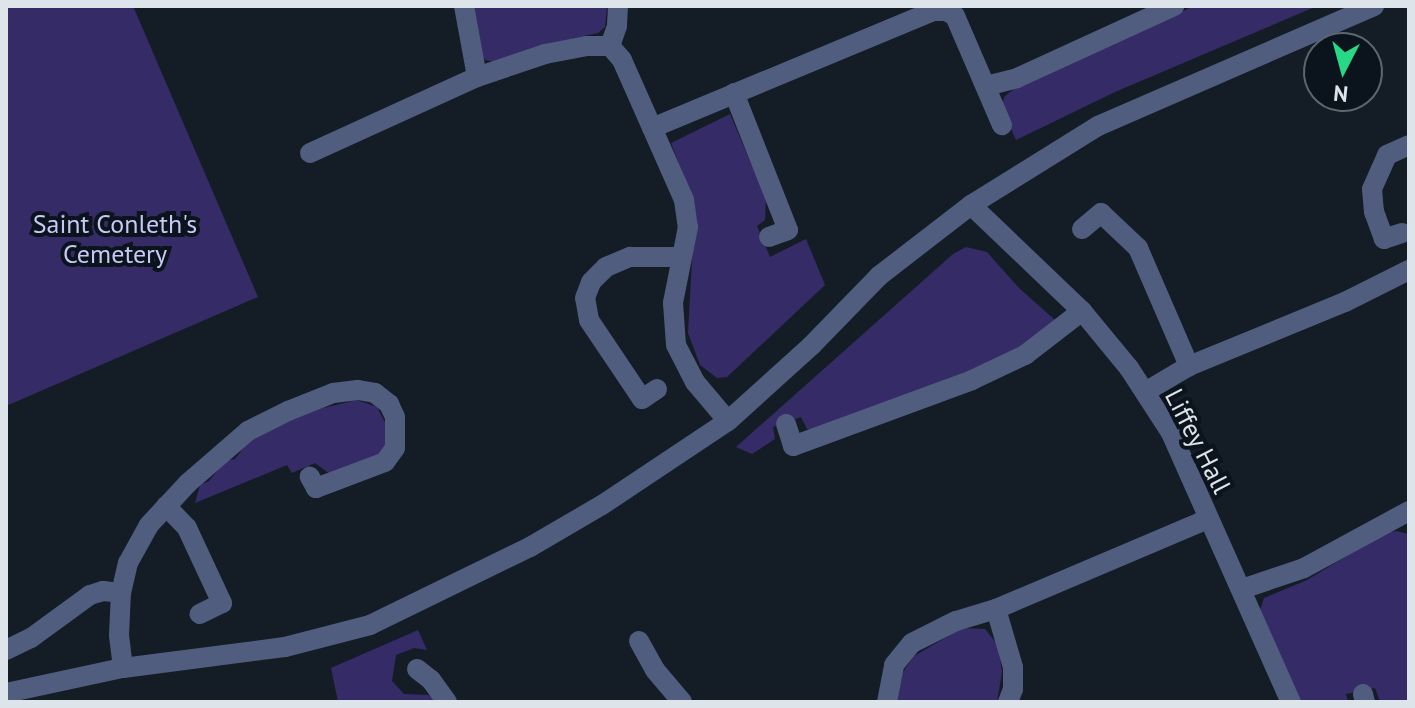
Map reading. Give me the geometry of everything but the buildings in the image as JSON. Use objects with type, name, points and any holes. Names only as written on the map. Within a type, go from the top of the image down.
[{"type":"street","points":[[464,6],[477,77]]},
{"type":"street","points":[[610,46],[617,26],[618,6]]},
{"type":"street","points":[[986,86],[1017,78],[1174,6]]},
{"type":"street","points":[[6,693],[123,668],[285,647],[370,625],[530,547],[602,505],[728,421],[811,346],[879,276],[971,205],[1098,126],[1374,6]]},
{"type":"street","points":[[652,128],[933,11],[955,16],[1002,125]]},
{"type":"street","points":[[310,153],[477,77],[545,54],[587,46],[610,46],[622,60],[684,200],[688,227],[673,303],[676,345],[695,382],[728,421]]},
{"type":"street","points":[[734,93],[788,230],[769,237]]},
{"type":"street","points":[[1402,233],[1384,239],[1374,212],[1372,189],[1387,155],[1409,145]]},
{"type":"street","name":"Liffey Hall","points":[[971,205],[1082,311],[1145,392],[1171,433],[1291,702]]},
{"type":"street","points":[[1082,229],[1101,213],[1138,248],[1189,366]]},
{"type":"street","points":[[657,389],[642,399],[589,320],[585,298],[591,282],[606,267],[630,257],[680,257]]},
{"type":"street","points":[[1145,392],[1189,366],[1345,302],[1409,270]]},
{"type":"street","points":[[786,424],[793,446],[972,380],[1025,355],[1082,311]]},
{"type":"street","points":[[123,668],[119,635],[121,593],[128,563],[149,525],[166,506],[248,431],[288,411],[333,393],[358,390],[375,393],[389,404],[396,433],[395,448],[385,462],[316,488],[310,477]]},
{"type":"street","points":[[166,506],[187,528],[222,603],[199,614]]},
{"type":"street","points":[[1242,589],[1304,568],[1409,511]]},
{"type":"street","points":[[887,702],[894,665],[912,643],[956,621],[996,609],[1208,519]]},
{"type":"street","points":[[6,650],[31,638],[90,595],[103,591],[121,593]]},
{"type":"street","points":[[996,609],[1013,667],[1013,689],[1008,702]]},
{"type":"street","points":[[639,641],[655,670],[682,702]]},
{"type":"street","points":[[417,669],[431,680],[447,702]]},
{"type":"green space","name":"Saint Conleth's Cemetery","points":[[6,6],[133,6],[258,297],[6,406]]},
{"type":"green space","points":[[472,6],[607,6],[605,27],[598,33],[543,45],[495,62],[485,60],[481,54]]},
{"type":"green space","points":[[1194,6],[1317,6],[1115,92],[1016,140],[1002,109],[1004,97],[1015,88]]},
{"type":"green space","points":[[730,114],[766,199],[765,220],[757,226],[770,257],[806,239],[825,285],[727,377],[717,378],[700,365],[688,333],[695,205],[671,143]]},
{"type":"green space","points":[[966,247],[987,252],[1019,288],[1055,320],[1017,351],[864,414],[814,431],[807,429],[801,417],[773,427],[775,439],[752,454],[736,447],[953,254]]},
{"type":"green space","points":[[357,400],[377,407],[388,428],[387,443],[375,459],[330,474],[315,463],[292,473],[287,465],[195,503],[200,485],[209,481],[225,461],[235,459],[247,443],[280,424],[319,409]]},
{"type":"green space","points":[[1396,531],[1409,534],[1409,702],[1380,702],[1375,688],[1346,694],[1348,702],[1295,702],[1260,610],[1264,598],[1307,580],[1385,533]]},
{"type":"green space","points":[[962,628],[985,629],[998,645],[1002,672],[997,702],[896,702],[903,672],[914,656]]},
{"type":"green space","points":[[418,630],[427,650],[414,648],[396,655],[392,681],[404,694],[429,695],[434,700],[338,702],[331,668]]}]
